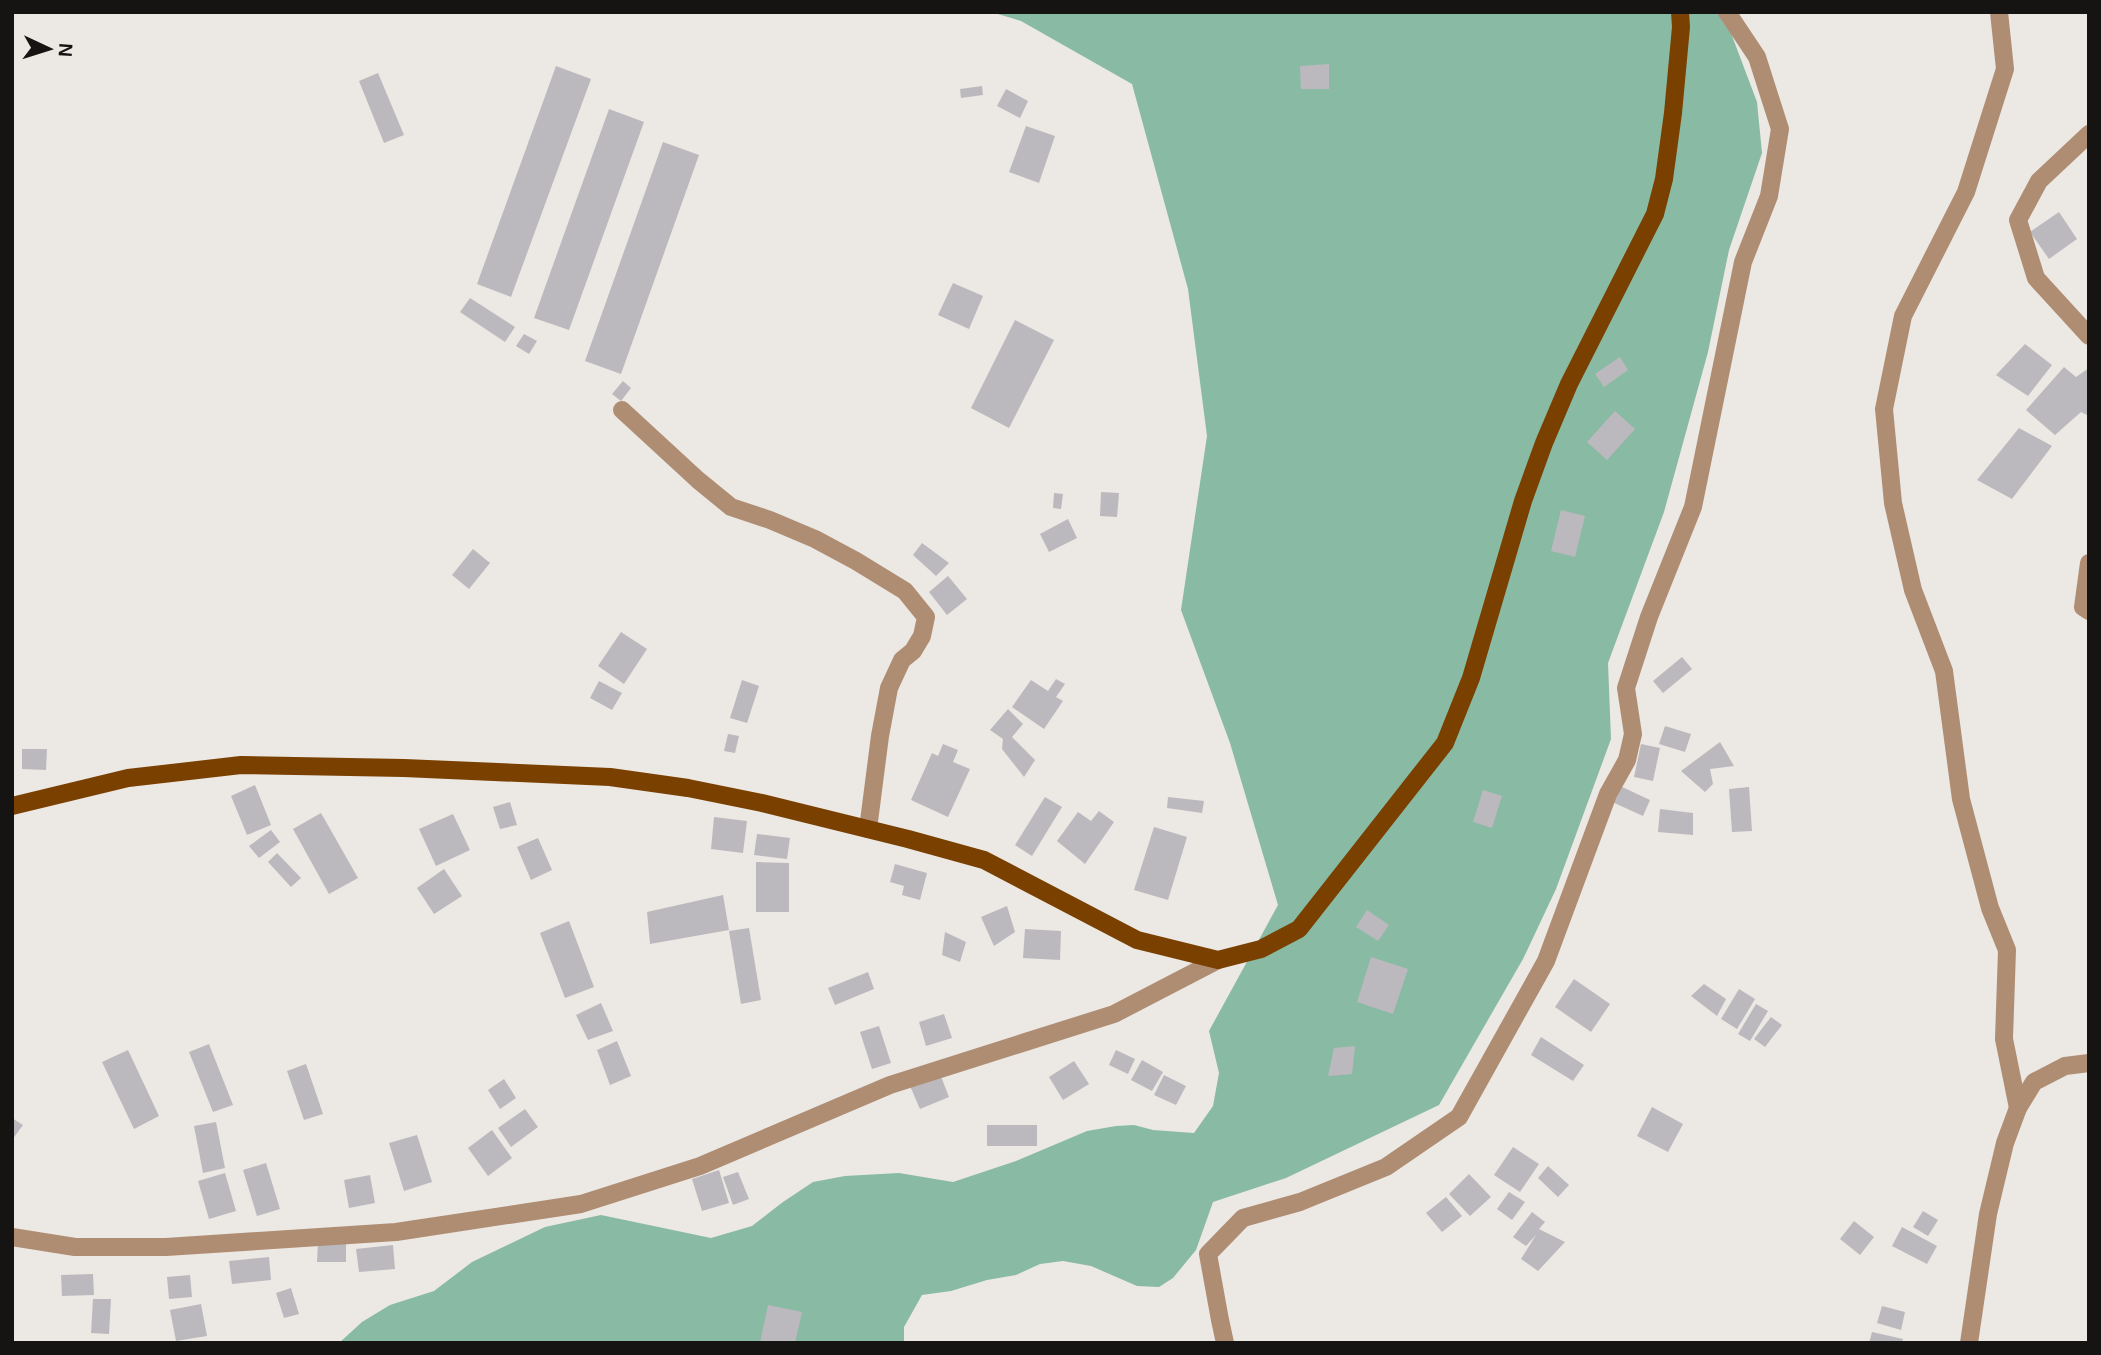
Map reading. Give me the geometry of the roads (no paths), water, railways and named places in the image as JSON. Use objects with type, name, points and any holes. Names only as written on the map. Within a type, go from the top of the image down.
[{"type":"main road","points":[[12,806],[128,778],[241,765],[404,768],[611,777],[688,788],[868,829],[984,860],[1137,940],[1218,960],[1261,949],[1299,929],[1445,743],[1471,678],[1523,501],[1544,443],[1569,384],[1655,214],[1664,179],[1673,113],[1680,12]]},
{"type":"street","points":[[1226,1343],[1208,1254],[1243,1218],[1300,1202],[1386,1167],[1459,1117],[1546,961],[1608,794],[1628,760],[1633,734],[1626,688],[1649,617],[1693,507],[1743,262],[1769,196],[1780,129],[1757,57],[1727,12]]},
{"type":"street","points":[[1999,12],[2005,69],[1966,192],[1903,316],[1884,409],[1893,502],[1913,590],[1944,671],[1961,799],[1990,908],[2007,950],[2004,1039],[2018,1108]]},
{"type":"street","points":[[2089,134],[2039,181],[2018,220],[2036,278],[2089,336]]},
{"type":"street","points":[[622,410],[731,507],[815,539],[856,561],[905,591],[926,617],[922,636],[913,651],[902,660],[889,688],[868,829]]},
{"type":"street","points":[[2089,563],[2083,607],[2089,611]]},
{"type":"street","points":[[12,1237],[75,1247],[166,1247],[396,1232],[581,1204],[700,1166],[890,1085],[1114,1014],[1218,960]]},
{"type":"street","points":[[1969,1343],[1988,1214],[2005,1143],[2018,1108],[2034,1082],[2064,1066],[2089,1063]]}]
